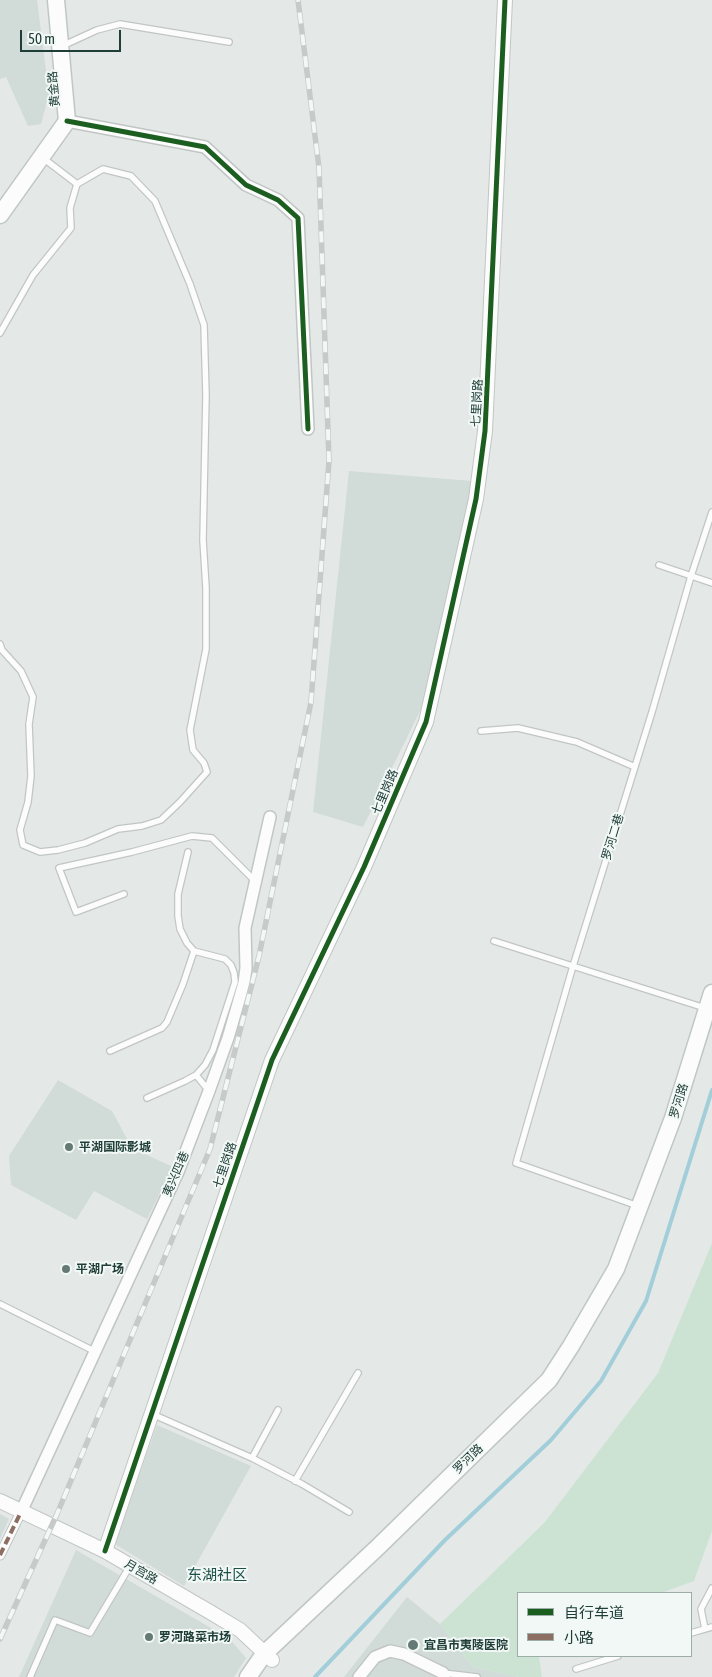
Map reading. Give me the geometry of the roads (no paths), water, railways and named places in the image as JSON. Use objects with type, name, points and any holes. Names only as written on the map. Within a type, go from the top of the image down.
[{"type":"main road","name":"黄金路","points":[[0,215],[67,122],[56,0]]},
{"type":"main road","name":"罗河路","points":[[248,1677],[268,1657],[385,1554],[558,1384],[578,1358],[626,1271],[640,1207],[673,1118],[710,1001]]},
{"type":"main road","name":"罗河路","points":[[261,1677],[268,1657]]},
{"type":"street","name":"七里岗路","points":[[105,1551],[208,1243],[272,1060],[364,867],[426,722],[476,499],[485,431],[505,0]]},
{"type":"street","points":[[67,122],[205,147],[246,185],[278,200],[298,218],[308,429]]},
{"type":"street","name":"夷兴四巷","points":[[21,1512],[178,1172],[228,1038],[244,983],[246,968],[245,928],[270,817]]},
{"type":"street","name":"月宫路","points":[[0,1501],[105,1551],[240,1630],[268,1657]]},
{"type":"street","points":[[0,1555],[21,1512]]},
{"type":"street","points":[[359,1677],[375,1656],[390,1651],[404,1654],[443,1675]]},
{"type":"lane","points":[[60,46],[97,30],[120,24],[229,42]]},
{"type":"lane","points":[[42,157],[76,184]]},
{"type":"lane","points":[[0,333],[33,275],[71,228],[70,208],[76,184],[104,169],[131,176],[155,201],[190,284],[204,325],[206,395],[203,540],[206,588],[206,649],[190,730],[193,750],[204,763],[207,772],[180,802],[160,820],[142,826],[118,830],[58,850],[40,852],[22,845],[20,830],[28,802],[31,776],[29,724],[33,697],[20,670],[2,650],[0,644]]},
{"type":"lane","name":"罗河二巷","points":[[640,1207],[516,1163],[691,576],[712,512]]},
{"type":"lane","points":[[660,565],[712,583]]},
{"type":"lane","points":[[481,731],[518,728],[568,740],[602,751],[635,767]]},
{"type":"lane","points":[[124,894],[76,912],[59,868],[132,852],[192,836],[212,838],[255,880]]},
{"type":"lane","points":[[146,1098],[176,1086],[196,1075],[206,1065],[213,1050],[235,982],[231,965],[226,959],[194,951],[187,943],[180,929],[178,894],[188,852]]},
{"type":"lane","points":[[494,941],[574,966],[710,1001]]},
{"type":"lane","points":[[110,1051],[162,1028],[167,1022],[183,984],[194,951]]},
{"type":"lane","points":[[196,1075],[209,1091]]},
{"type":"lane","points":[[0,1304],[96,1352]]},
{"type":"lane","points":[[295,1480],[358,1373]]},
{"type":"lane","points":[[252,1458],[278,1410]]},
{"type":"lane","points":[[152,1414],[252,1458],[295,1480],[349,1512]]},
{"type":"lane","points":[[30,1677],[55,1620],[90,1633],[130,1566]]},
{"type":"lane","points":[[705,1629],[701,1609],[712,1588]]},
{"type":"lane","points":[[692,1633],[712,1627]]},
{"type":"lane","points":[[576,1669],[615,1657]]},
{"type":"lane","points":[[443,1675],[476,1677]]},
{"type":"waterway","points":[[315,1677],[445,1540],[551,1440],[601,1381],[646,1301],[712,1090]]},
{"type":"railway","points":[[0,1639],[57,1514],[210,1149],[259,956],[311,702],[329,461],[319,168],[298,0]]},
{"type":"place","name":"平湖国际影城","points":[[69,1147]]},
{"type":"place","name":"平湖广场","points":[[66,1269]]},
{"type":"place","name":"罗河路菜市场","points":[[149,1637]]},
{"type":"place","name":"宜昌市夷陵医院","points":[[413,1645]]},
{"type":"district","name":"东湖社区","points":[[217,1575]]}]
